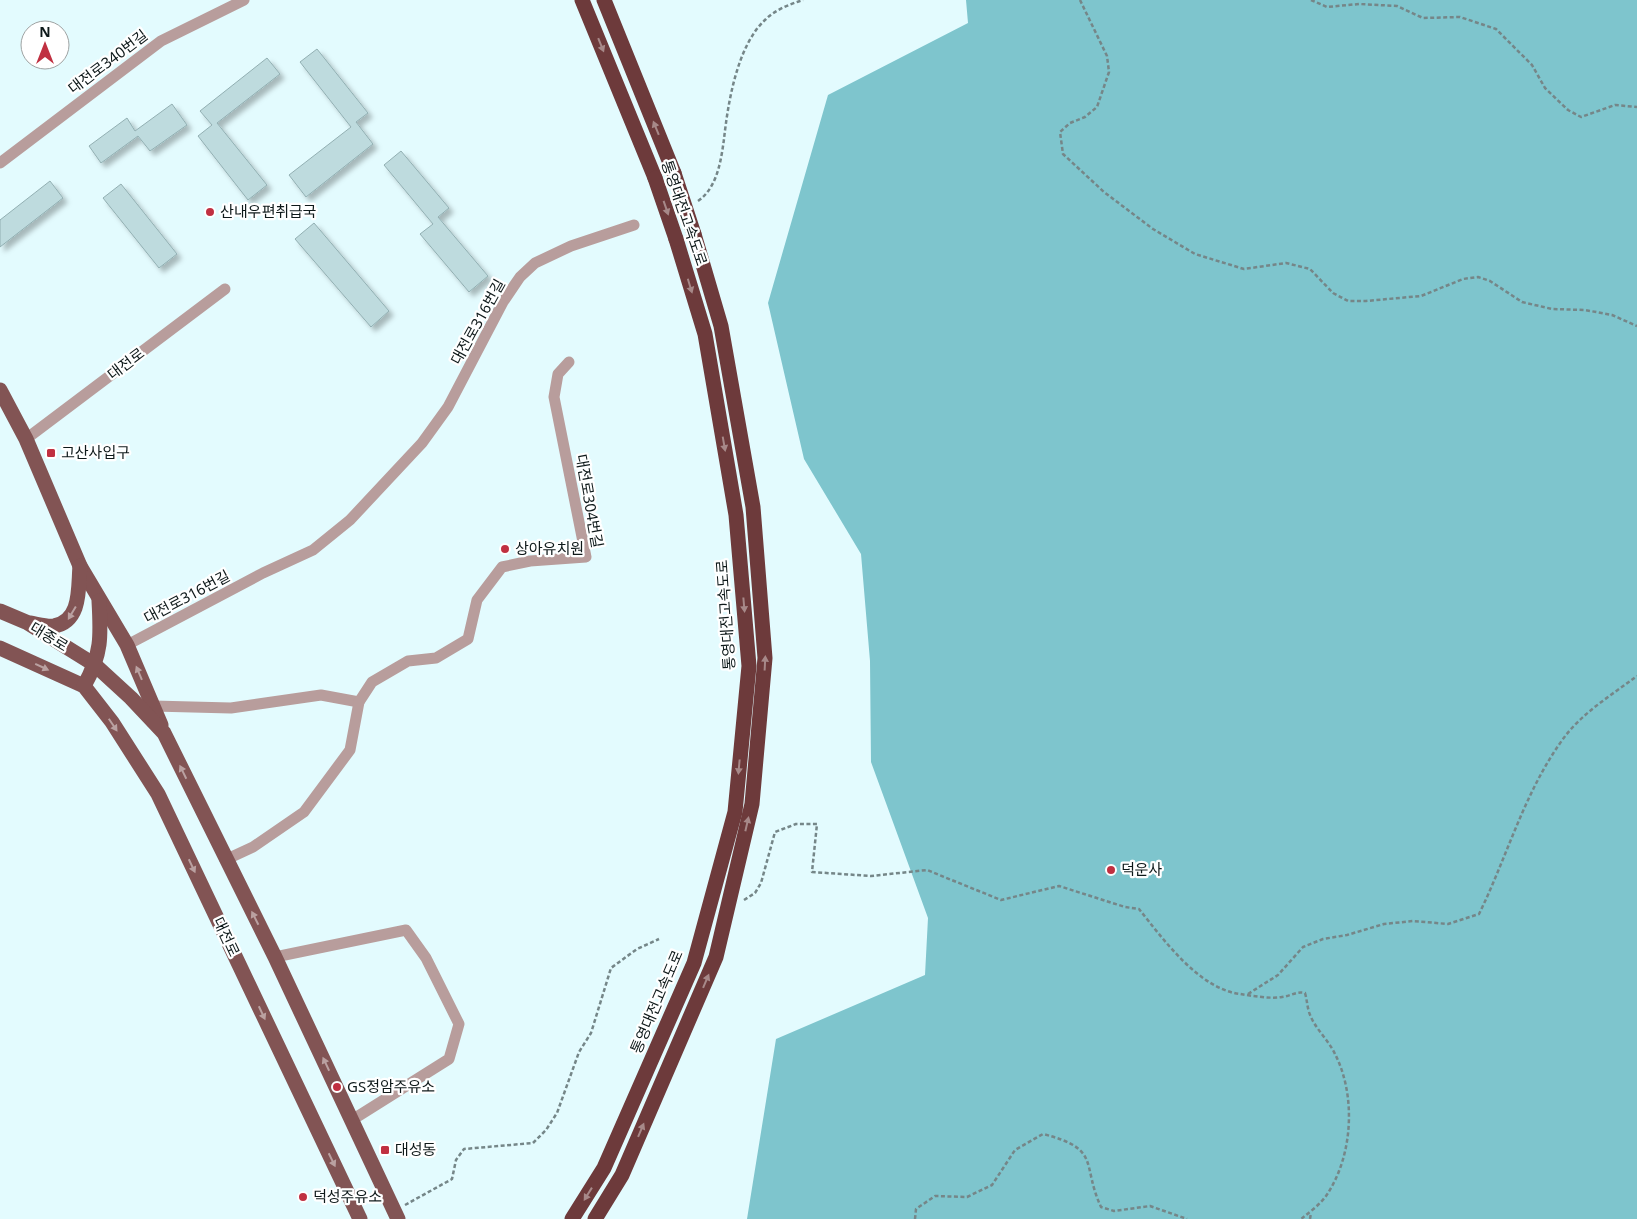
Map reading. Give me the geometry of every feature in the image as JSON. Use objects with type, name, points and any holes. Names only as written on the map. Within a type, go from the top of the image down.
[{"type":"highway","name":"통영대전고속도로","points":[[572,1219],[604,1168],[694,963],[735,812],[749,666],[734,506],[704,334],[676,239],[655,178],[582,0]]},
{"type":"highway","name":"통영대전고속도로","points":[[595,1219],[622,1175],[716,957],[752,804],[765,658],[753,507],[721,326],[674,173],[604,0]]},
{"type":"main road","points":[[0,390],[26,439],[80,566],[127,645],[164,733],[225,860],[275,957],[395,1215]]},
{"type":"main road","points":[[26,622],[54,626],[69,619],[77,603],[80,566]]},
{"type":"main road","points":[[84,686],[95,665],[101,633],[99,598]]},
{"type":"main road","name":"대종로","points":[[0,612],[26,622],[95,665]]},
{"type":"main road","name":"대종로","points":[[0,648],[84,686]]},
{"type":"main road","points":[[95,665],[131,698],[164,733]]},
{"type":"main road","name":"대전로","points":[[84,686],[112,722],[158,794],[360,1219]]},
{"type":"street","name":"대전로340번길","points":[[0,163],[161,41],[244,0]]},
{"type":"street","name":"대전로316번길","points":[[127,645],[313,550],[350,520],[422,443],[448,407],[503,302],[520,277],[535,263],[571,246],[634,225]]},
{"type":"street","name":"대전로","points":[[26,439],[225,289]]},
{"type":"street","name":"대전로304번길","points":[[225,860],[253,847],[304,812],[350,750],[359,702],[372,682],[408,661],[436,658],[468,639],[477,600],[502,566],[530,561],[586,557],[554,397],[558,374],[569,362]]},
{"type":"street","points":[[153,706],[231,708],[321,695],[359,702]]},
{"type":"street","points":[[275,957],[406,930],[426,958],[460,1024],[449,1060],[352,1120]]},
{"type":"path","points":[[690,204],[708,194],[721,160],[734,78],[755,32],[766,18],[789,5],[803,0]]},
{"type":"path","points":[[1080,0],[1107,56],[1109,72],[1097,107],[1085,117],[1070,123],[1060,132],[1063,154],[1104,192],[1153,229],[1195,254],[1244,269],[1286,263],[1310,269],[1333,293],[1348,301],[1366,302],[1421,296],[1463,279],[1478,277],[1490,281],[1522,302],[1552,309],[1584,310],[1612,315],[1637,326]]},
{"type":"path","points":[[1311,0],[1327,7],[1359,4],[1398,6],[1423,18],[1460,17],[1496,30],[1532,65],[1545,88],[1568,110],[1581,117],[1615,104],[1637,107]]},
{"type":"path","points":[[1247,994],[1278,975],[1303,947],[1323,939],[1347,935],[1384,924],[1413,921],[1448,924],[1479,914],[1493,885],[1515,827],[1548,762],[1567,734],[1589,711],[1637,676]]},
{"type":"path","points":[[740,902],[756,893],[761,883],[775,832],[796,824],[817,824],[812,872],[871,876],[927,870],[1001,900],[1060,886],[1125,907],[1139,909],[1176,956],[1214,984],[1238,994],[1282,997],[1298,992],[1304,993],[1309,1011],[1318,1029],[1335,1053],[1345,1082],[1348,1120],[1347,1145],[1328,1194],[1301,1219]]},
{"type":"path","points":[[395,1215],[452,1179],[456,1160],[464,1149],[533,1143],[546,1130],[557,1113],[579,1052],[591,1033],[611,968],[637,950],[659,939]]},
{"type":"path","points":[[914,1219],[916,1209],[935,1196],[967,1197],[992,1185],[1015,1150],[1043,1134],[1068,1140],[1088,1159],[1097,1198],[1101,1207],[1114,1211],[1150,1206],[1187,1219]]},
{"type":"path","points":[[1310,1219],[1311,1211]]},
{"type":"shaded area","points":[[966,0],[1637,0],[1637,1219],[747,1219],[776,1039],[925,975],[928,918],[871,762],[870,661],[861,554],[804,459],[768,303],[828,95],[968,23]]},
{"type":"building","points":[[317,49],[368,113],[356,122],[373,144],[306,197],[289,175],[351,127],[300,62]]},
{"type":"building","points":[[267,58],[280,74],[217,123],[267,185],[248,200],[198,136],[212,125],[200,111]]},
{"type":"building","points":[[172,104],[187,125],[150,151],[138,136],[101,163],[89,146],[127,118],[135,131]]},
{"type":"building","points":[[401,151],[449,208],[438,217],[488,276],[469,292],[420,234],[433,224],[384,165]]},
{"type":"building","points":[[50,181],[63,198],[0,247],[0,220]]},
{"type":"building","points":[[121,184],[177,254],[159,268],[103,198]]},
{"type":"building","points":[[314,223],[389,311],[371,327],[295,239]]},
{"type":"place","name":"산내우편취급국","points":[[210,212]]},
{"type":"place","name":"고산사입구","points":[[51,453]]},
{"type":"place","name":"상아유치원","points":[[505,549]]},
{"type":"place","name":"덕운사","points":[[1111,870]]},
{"type":"place","name":"GS정암주유소","points":[[337,1087]]},
{"type":"place","name":"대성동","points":[[385,1150]]},
{"type":"place","name":"덕성주유소","points":[[303,1197]]}]
